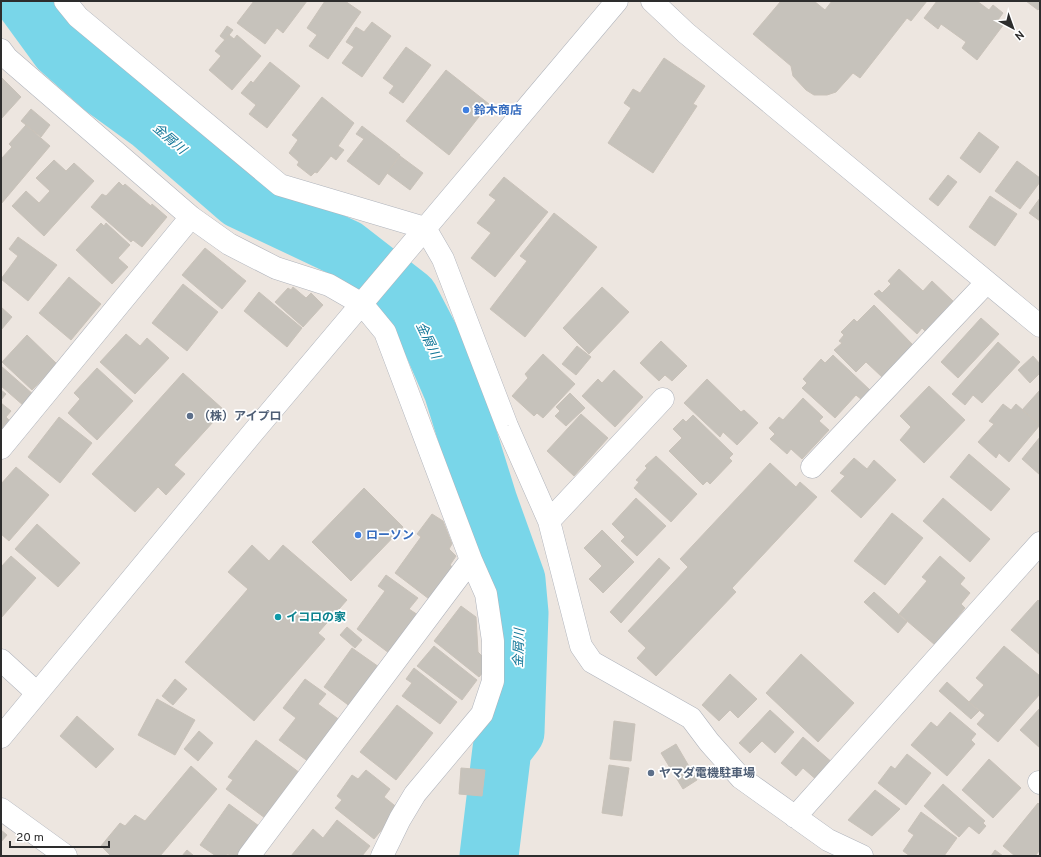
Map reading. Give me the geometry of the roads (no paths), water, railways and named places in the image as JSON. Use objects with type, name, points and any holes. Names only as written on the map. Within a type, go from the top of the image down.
[{"type":"street","points":[[65,1],[78,17],[280,185],[425,228],[444,259],[507,426],[549,521],[581,646],[592,662],[651,697],[691,718],[709,742],[741,778],[828,840],[862,856]]},
{"type":"street","points":[[1,737],[245,442],[617,1]]},
{"type":"street","points":[[652,1],[692,39],[1040,326]]},
{"type":"street","points":[[3,55],[191,217],[236,247],[276,268],[329,285],[362,304],[385,332],[471,560],[486,594],[493,641],[493,681],[482,714],[415,794],[400,819],[382,856]]},
{"type":"street","points":[[1,448],[191,217]]},
{"type":"street","points":[[812,467],[988,282]]},
{"type":"street","points":[[549,521],[664,399]]},
{"type":"street","points":[[795,817],[1040,543]]},
{"type":"street","points":[[249,856],[471,560]]},
{"type":"street","points":[[1,660],[37,693]]},
{"type":"street","points":[[1,809],[66,856]]},
{"type":"waterway","name":"金屑川","points":[[25,1],[60,49],[103,87],[150,121],[240,199],[346,249],[409,298],[432,342],[453,390],[488,502],[516,580],[519,613],[515,732],[502,749],[489,856]]},
{"type":"place","name":"鈴木商店","points":[[466,110]]},
{"type":"place","name":"（株）アイプロ","points":[[190,416]]},
{"type":"place","name":"ローソン","points":[[358,535]]},
{"type":"place","name":"イコロの家","points":[[278,617]]},
{"type":"place","name":"ヤマダ電機駐車場","points":[[651,773]]}]
